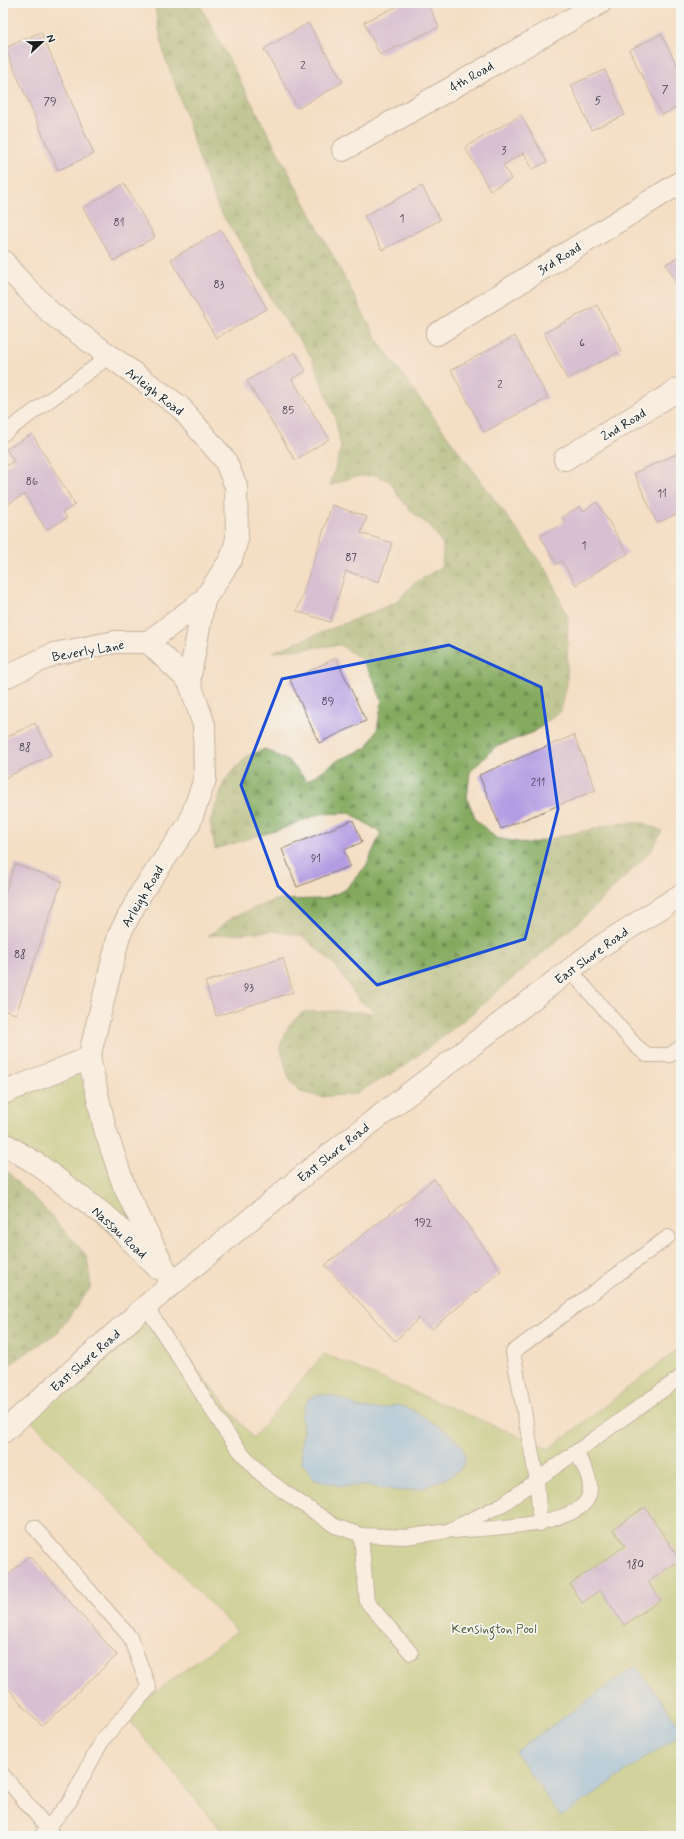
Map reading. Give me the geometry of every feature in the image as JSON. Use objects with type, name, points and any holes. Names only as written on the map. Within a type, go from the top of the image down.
[{"type":"street","name":"4th Road","points":[[343,150],[600,3]]},
{"type":"street","name":"3rd Road","points":[[437,334],[681,182]]},
{"type":"street","name":"Arleigh Road","points":[[3,260],[14,276],[52,314],[180,407],[225,460],[236,486],[237,539],[230,559],[204,600],[155,649],[189,681],[204,725],[205,779],[189,824],[141,893],[119,935],[89,1058],[105,1129],[124,1186],[172,1284]]},
{"type":"street","name":"2nd Road","points":[[565,459],[681,388]]},
{"type":"street","name":"Arleigh Road","points":[[189,681],[204,600]]},
{"type":"street","name":"Beverly Lane","points":[[3,678],[54,654],[115,642],[155,649]]},
{"type":"street","name":"Beverly Lane","points":[[3,685],[35,663]]},
{"type":"street","name":"East Shore Road","points":[[3,1432],[146,1306],[310,1169],[622,931],[681,894]]},
{"type":"street","points":[[3,1093],[89,1058]]},
{"type":"street","name":"Nassau Road","points":[[3,1144],[40,1166],[111,1220],[172,1284]]},
{"type":"lane","points":[[3,434],[110,356]]},
{"type":"lane","points":[[570,970],[636,1046],[647,1055],[670,1055],[681,1047]]},
{"type":"lane","points":[[540,1524],[537,1480],[513,1352],[668,1237]]},
{"type":"lane","points":[[146,1306],[226,1432],[241,1452],[262,1475],[282,1491],[335,1526],[361,1535],[405,1537],[540,1524],[557,1519],[584,1504],[589,1497],[591,1487],[589,1477],[576,1453]]},
{"type":"lane","points":[[448,1532],[503,1504],[681,1377]]},
{"type":"lane","points":[[3,1775],[48,1833],[70,1801],[103,1739],[149,1688],[130,1637],[34,1527]]},
{"type":"lane","points":[[361,1535],[367,1602],[411,1654]]},
{"type":"highlighted area","points":[[449,645],[541,687],[558,809],[525,939],[377,985],[278,886],[241,785],[282,679]]},
{"type":"green space","points":[[154,3],[199,3],[379,343],[548,572],[568,618],[567,684],[561,711],[534,732],[495,747],[470,772],[467,798],[476,820],[496,838],[528,844],[617,823],[644,823],[662,831],[651,851],[581,920],[464,1020],[403,1067],[355,1094],[321,1097],[300,1092],[289,1079],[280,1046],[289,1025],[303,1012],[336,1011],[378,1013],[359,1000],[334,964],[302,936],[273,931],[208,936],[233,917],[274,900],[323,899],[345,890],[366,866],[381,833],[350,813],[319,814],[284,828],[215,849],[210,822],[225,780],[247,756],[265,749],[290,762],[307,781],[340,759],[367,748],[377,730],[382,700],[373,679],[361,659],[340,645],[273,652],[395,603],[412,585],[442,566],[443,545],[431,527],[415,515],[398,496],[391,482],[376,475],[353,477],[330,486],[341,448],[335,417],[312,358],[275,306],[249,257],[218,208],[199,158],[178,92],[164,55]]},
{"type":"green space","points":[[89,1058],[105,1129],[172,1284],[3,1143],[3,1093]]},
{"type":"green space","points":[[3,1167],[44,1208],[87,1256],[91,1287],[58,1332],[3,1369]]},
{"type":"green space","name":"Kensington Pool","points":[[146,1306],[253,1438],[324,1354],[549,1449],[681,1347],[681,1836],[226,1836],[125,1715],[237,1631],[24,1413]]},
{"type":"water","points":[[317,1395],[330,1395],[347,1401],[359,1408],[379,1409],[398,1405],[414,1411],[451,1434],[462,1447],[465,1455],[465,1462],[459,1470],[451,1476],[423,1488],[400,1491],[369,1486],[341,1486],[315,1479],[302,1462],[301,1449],[303,1429],[301,1416],[308,1399]]},
{"type":"water","points":[[636,1666],[681,1728],[681,1733],[561,1817],[515,1752]]},
{"type":"building","points":[[404,3],[428,3],[439,27],[380,55],[364,22]]},
{"type":"building","points":[[308,23],[343,82],[298,108],[264,49]]},
{"type":"building","points":[[41,32],[94,154],[58,170],[5,48]]},
{"type":"building","points":[[661,34],[681,73],[681,105],[662,115],[629,50]]},
{"type":"building","points":[[605,70],[625,115],[591,130],[571,85]]},
{"type":"building","points":[[521,115],[547,162],[533,169],[524,153],[503,165],[511,179],[490,190],[465,147]]},
{"type":"building","points":[[124,184],[155,237],[114,261],[83,208]]},
{"type":"building","points":[[422,186],[440,220],[382,250],[364,216]]},
{"type":"building","points":[[221,230],[267,309],[216,338],[171,259]]},
{"type":"building","points":[[681,255],[681,290],[666,264]]},
{"type":"building","points":[[597,305],[621,351],[567,379],[544,333]]},
{"type":"building","points":[[515,336],[548,398],[484,432],[451,370]]},
{"type":"building","points":[[295,352],[306,371],[292,379],[329,439],[295,460],[247,381]]},
{"type":"building","points":[[32,434],[75,505],[63,512],[67,518],[46,530],[25,494],[3,507],[3,468],[14,461],[6,449]]},
{"type":"building","points":[[681,452],[681,512],[657,523],[634,473]]},
{"type":"building","points":[[597,502],[628,554],[613,561],[576,585],[562,561],[557,564],[540,536],[565,522],[562,517],[580,506],[583,511]]},
{"type":"building","points":[[332,505],[367,517],[361,533],[392,543],[379,582],[346,571],[330,622],[297,611]]},
{"type":"building","points":[[336,658],[366,721],[319,743],[290,680]]},
{"type":"building","points":[[35,723],[51,755],[3,779],[3,739]]},
{"type":"building","points":[[574,735],[596,790],[501,829],[479,775]]},
{"type":"building","points":[[353,820],[362,842],[344,850],[350,866],[297,887],[282,849]]},
{"type":"building","points":[[15,864],[62,881],[16,1014],[3,1010],[3,899]]},
{"type":"building","points":[[283,958],[293,992],[216,1016],[205,982]]},
{"type":"building","points":[[434,1179],[501,1271],[432,1329],[419,1318],[395,1341],[325,1265]]},
{"type":"building","points":[[645,1507],[680,1560],[648,1582],[661,1600],[624,1625],[600,1590],[582,1603],[570,1584],[625,1546],[613,1529]]},
{"type":"building","points":[[29,1556],[117,1655],[42,1726],[3,1683],[3,1580]]}]
